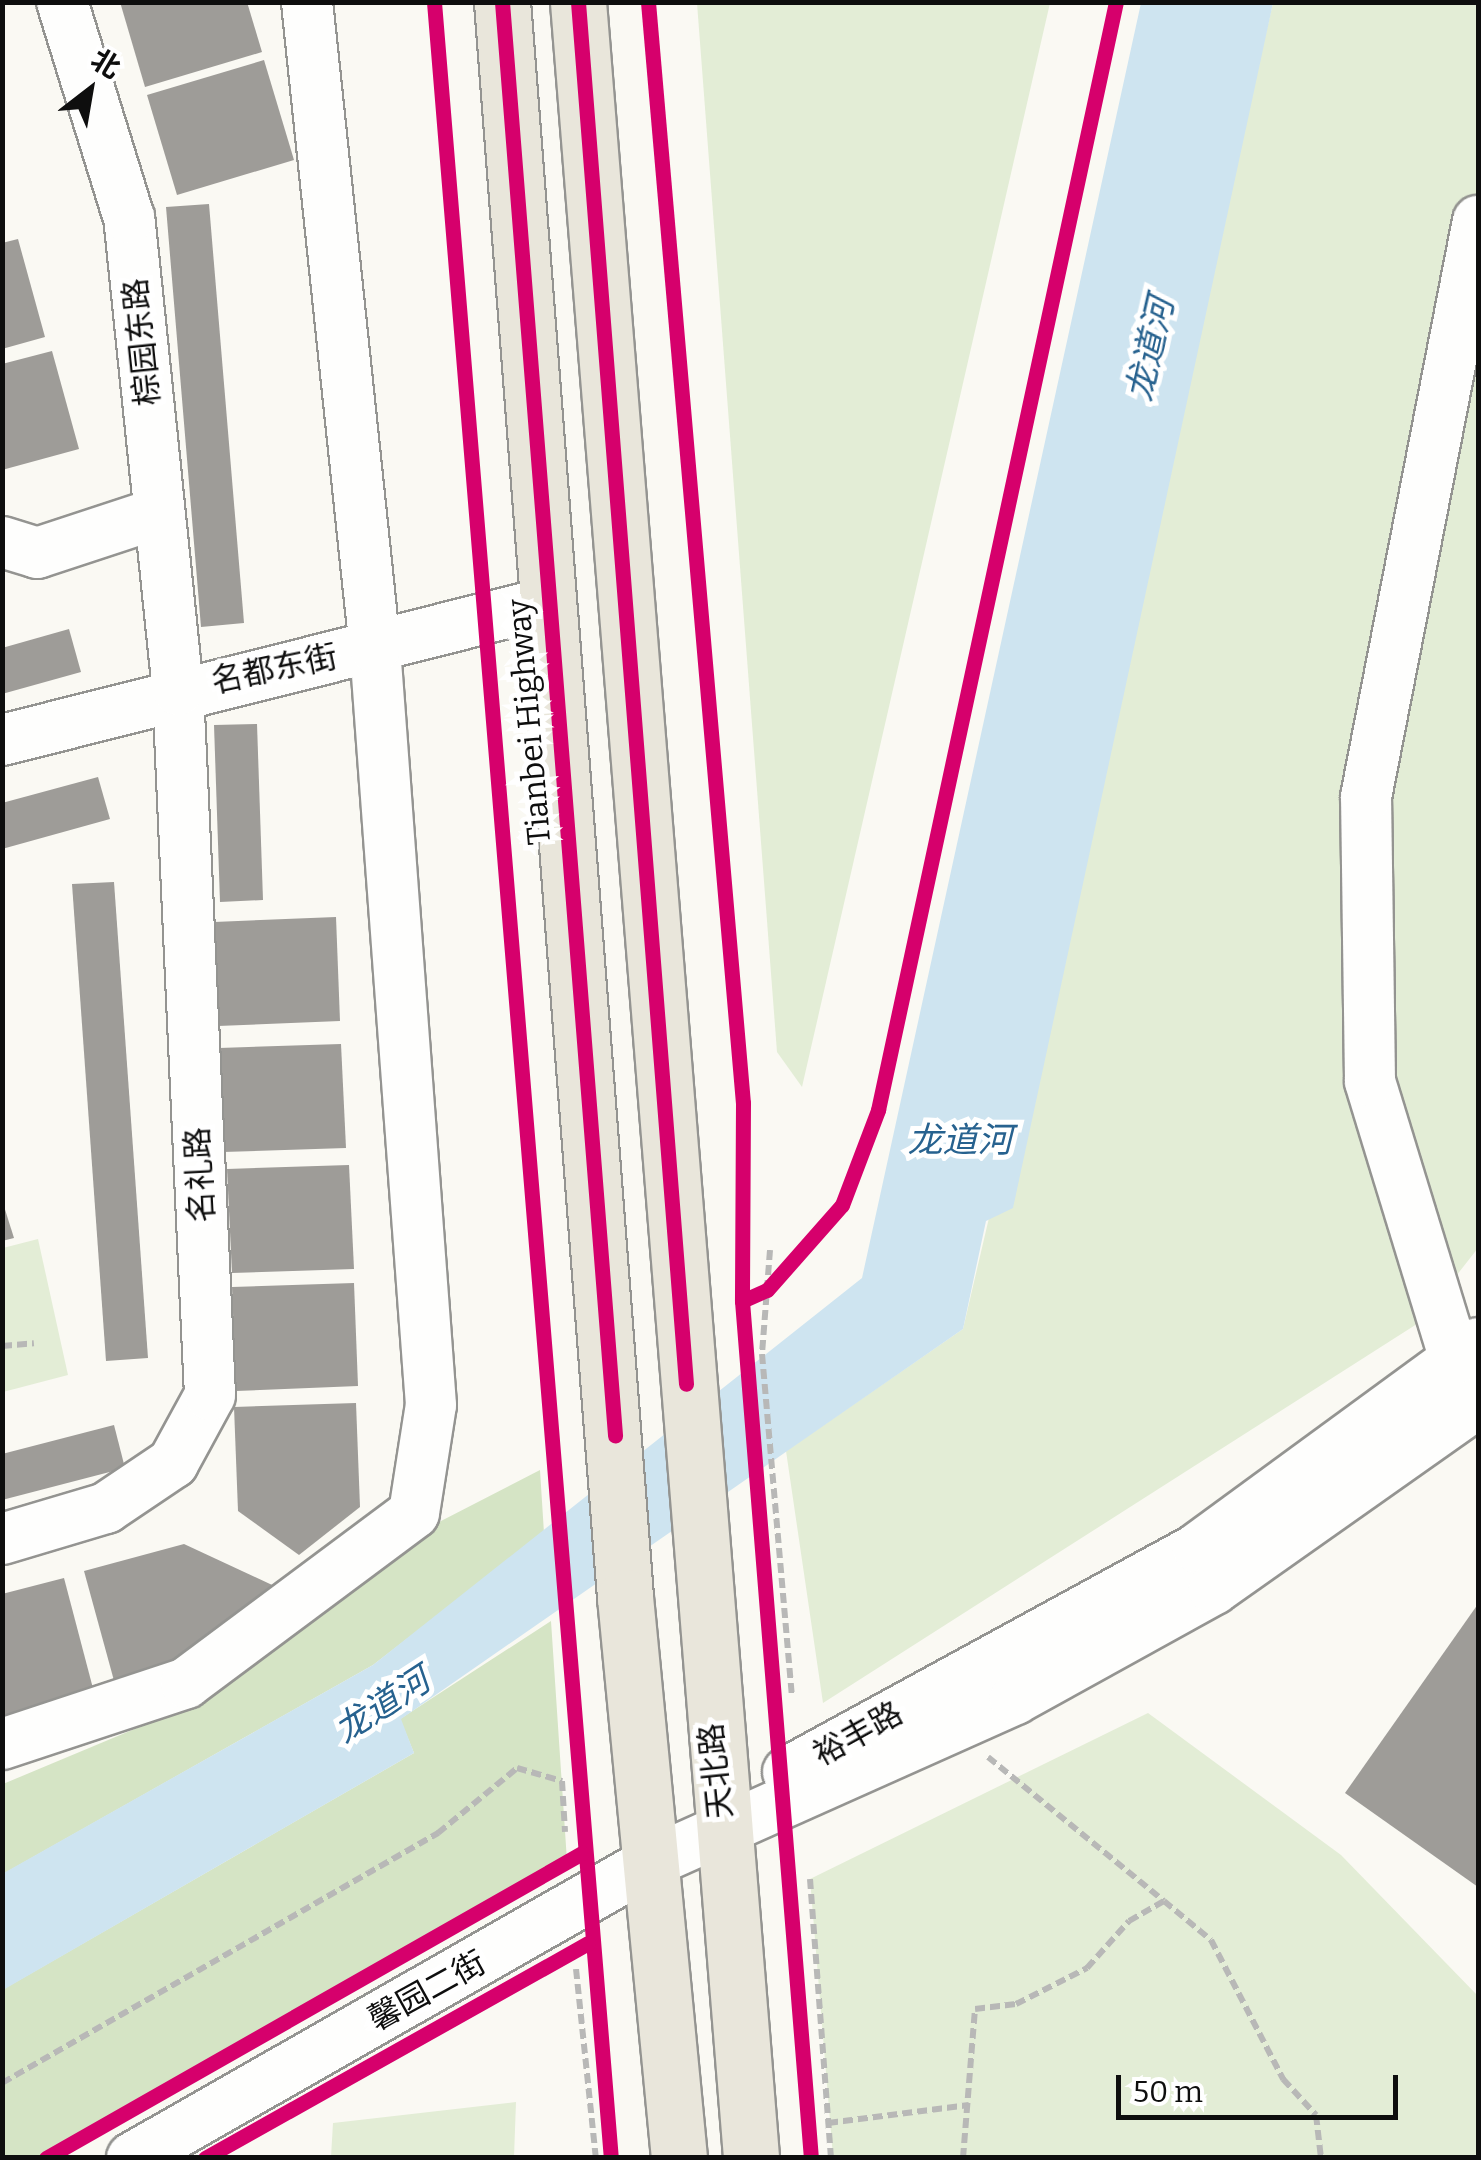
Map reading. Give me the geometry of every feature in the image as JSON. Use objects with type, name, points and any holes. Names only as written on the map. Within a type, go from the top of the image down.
[{"type":"main road","name":"Tianbei Highway","points":[[502,2],[625,1597],[651,1862]]},
{"type":"main road","name":"天北路","points":[[578,2],[750,2158]]},
{"type":"main road","points":[[651,1862],[679,2158]]},
{"type":"street","name":"棕园东路","points":[[62,2],[129,218],[178,690]]},
{"type":"street","points":[[2,1744],[186,1683],[414,1513],[431,1404],[374,648],[307,2]]},
{"type":"street","points":[[1471,1371],[1370,1081],[1366,797],[1478,221]]},
{"type":"street","points":[[2,542],[38,553],[159,513]]},
{"type":"street","name":"名都东街","points":[[2,740],[178,690],[374,648],[546,603]]},
{"type":"street","name":"名礼路","points":[[2,1539],[106,1508],[173,1463],[210,1395],[178,690]]},
{"type":"street","name":"裕丰路","points":[[722,1826],[784,1809],[1015,1699],[1214,1589],[1471,1371]]},
{"type":"street","name":"裕丰路","points":[[722,1826],[780,1776],[1198,1548],[1471,1371]]},
{"type":"street","name":"馨园二街","points":[[132,2158],[586,1923],[651,1862],[722,1826]]},
{"type":"path","points":[[770,1250],[762,1354],[792,1696]]},
{"type":"path","points":[[742,1301],[767,1290],[792,1262]]},
{"type":"path","points":[[743,1320],[774,1708]]},
{"type":"path","points":[[2,1346],[34,1343]]},
{"type":"path","points":[[574,1755],[586,1923],[611,2158]]},
{"type":"path","points":[[988,1757],[1211,1940],[1283,2078],[1316,2115],[1320,2158]]},
{"type":"path","points":[[2,2083],[438,1833],[518,1768],[562,1782],[565,1832]]},
{"type":"path","points":[[784,1809],[811,2158]]},
{"type":"path","points":[[810,1879],[831,2158]]},
{"type":"path","points":[[963,2158],[975,2009],[1016,2004],[1086,1968],[1128,1921],[1164,1900]]},
{"type":"path","points":[[557,1959],[586,1923]]},
{"type":"path","points":[[576,1969],[596,2158]]},
{"type":"path","points":[[828,2123],[969,2105]]},
{"type":"green space","points":[[697,3],[1050,3],[802,1087],[777,1052]]},
{"type":"green space","points":[[1273,3],[1478,3],[1478,1248],[1420,1322],[823,1703],[786,1451],[963,1329]]},
{"type":"green space","points":[[38,1239],[68,1375],[3,1392],[3,1248]]},
{"type":"green space","points":[[540,1470],[544,1533],[373,1665],[3,1874],[3,1784],[156,1720],[441,1521]]},
{"type":"green space","points":[[551,1621],[567,1861],[46,2157],[3,2157],[2,1990],[414,1753],[400,1719]]},
{"type":"green space","points":[[1148,1713],[1341,1855],[1478,1996],[1478,2157],[833,2157],[810,1879]]},
{"type":"green space","points":[[516,2102],[514,2157],[331,2157],[333,2123]]},
{"type":"water","name":"龙道河","points":[[1141,3],[1273,3],[1013,1208],[986,1221],[963,1329],[401,1719],[414,1753],[3,1990],[2,1874],[373,1665],[862,1278]]},
{"type":"building","points":[[120,2],[247,2],[262,52],[145,87]]},
{"type":"building","points":[[264,60],[294,160],[177,195],[147,95]]},
{"type":"building","points":[[209,204],[244,623],[201,627],[166,207]]},
{"type":"building","points":[[18,239],[45,337],[2,349],[2,243]]},
{"type":"building","points":[[52,351],[79,449],[2,470],[2,364]]},
{"type":"building","points":[[69,629],[81,672],[2,694],[2,648]]},
{"type":"building","points":[[257,724],[263,900],[220,902],[214,725]]},
{"type":"building","points":[[98,777],[110,819],[2,849],[2,803]]},
{"type":"building","points":[[114,882],[148,1358],[106,1361],[72,884]]},
{"type":"building","points":[[336,917],[340,1021],[218,1026],[214,922]]},
{"type":"building","points":[[341,1044],[346,1148],[223,1152],[219,1048]]},
{"type":"building","points":[[349,1165],[354,1269],[232,1273],[227,1169]]},
{"type":"building","points":[[2,1200],[14,1238],[2,1241]]},
{"type":"building","points":[[354,1283],[358,1386],[236,1391],[232,1287]]},
{"type":"building","points":[[356,1403],[360,1507],[299,1555],[238,1511],[234,1407]]},
{"type":"building","points":[[114,1425],[125,1468],[2,1500],[2,1454]]},
{"type":"building","points":[[184,1544],[285,1591],[210,1651],[116,1688],[84,1571]]},
{"type":"building","points":[[64,1578],[95,1696],[2,1721],[2,1594]]},
{"type":"building","points":[[1478,1604],[1478,1887],[1345,1793]]},
{"type":"cycle path","points":[[434,2],[611,2158]]},
{"type":"cycle path","points":[[502,2],[615,1436]]},
{"type":"cycle path","points":[[578,2],[686,1384]]},
{"type":"cycle path","points":[[648,2],[743,1103],[742,1301],[811,2158]]},
{"type":"cycle path","points":[[742,1301],[767,1290],[842,1205],[878,1110],[1116,2]]},
{"type":"cycle path","points":[[46,2158],[582,1853]]},
{"type":"cycle path","points":[[205,2158],[588,1943]]}]
